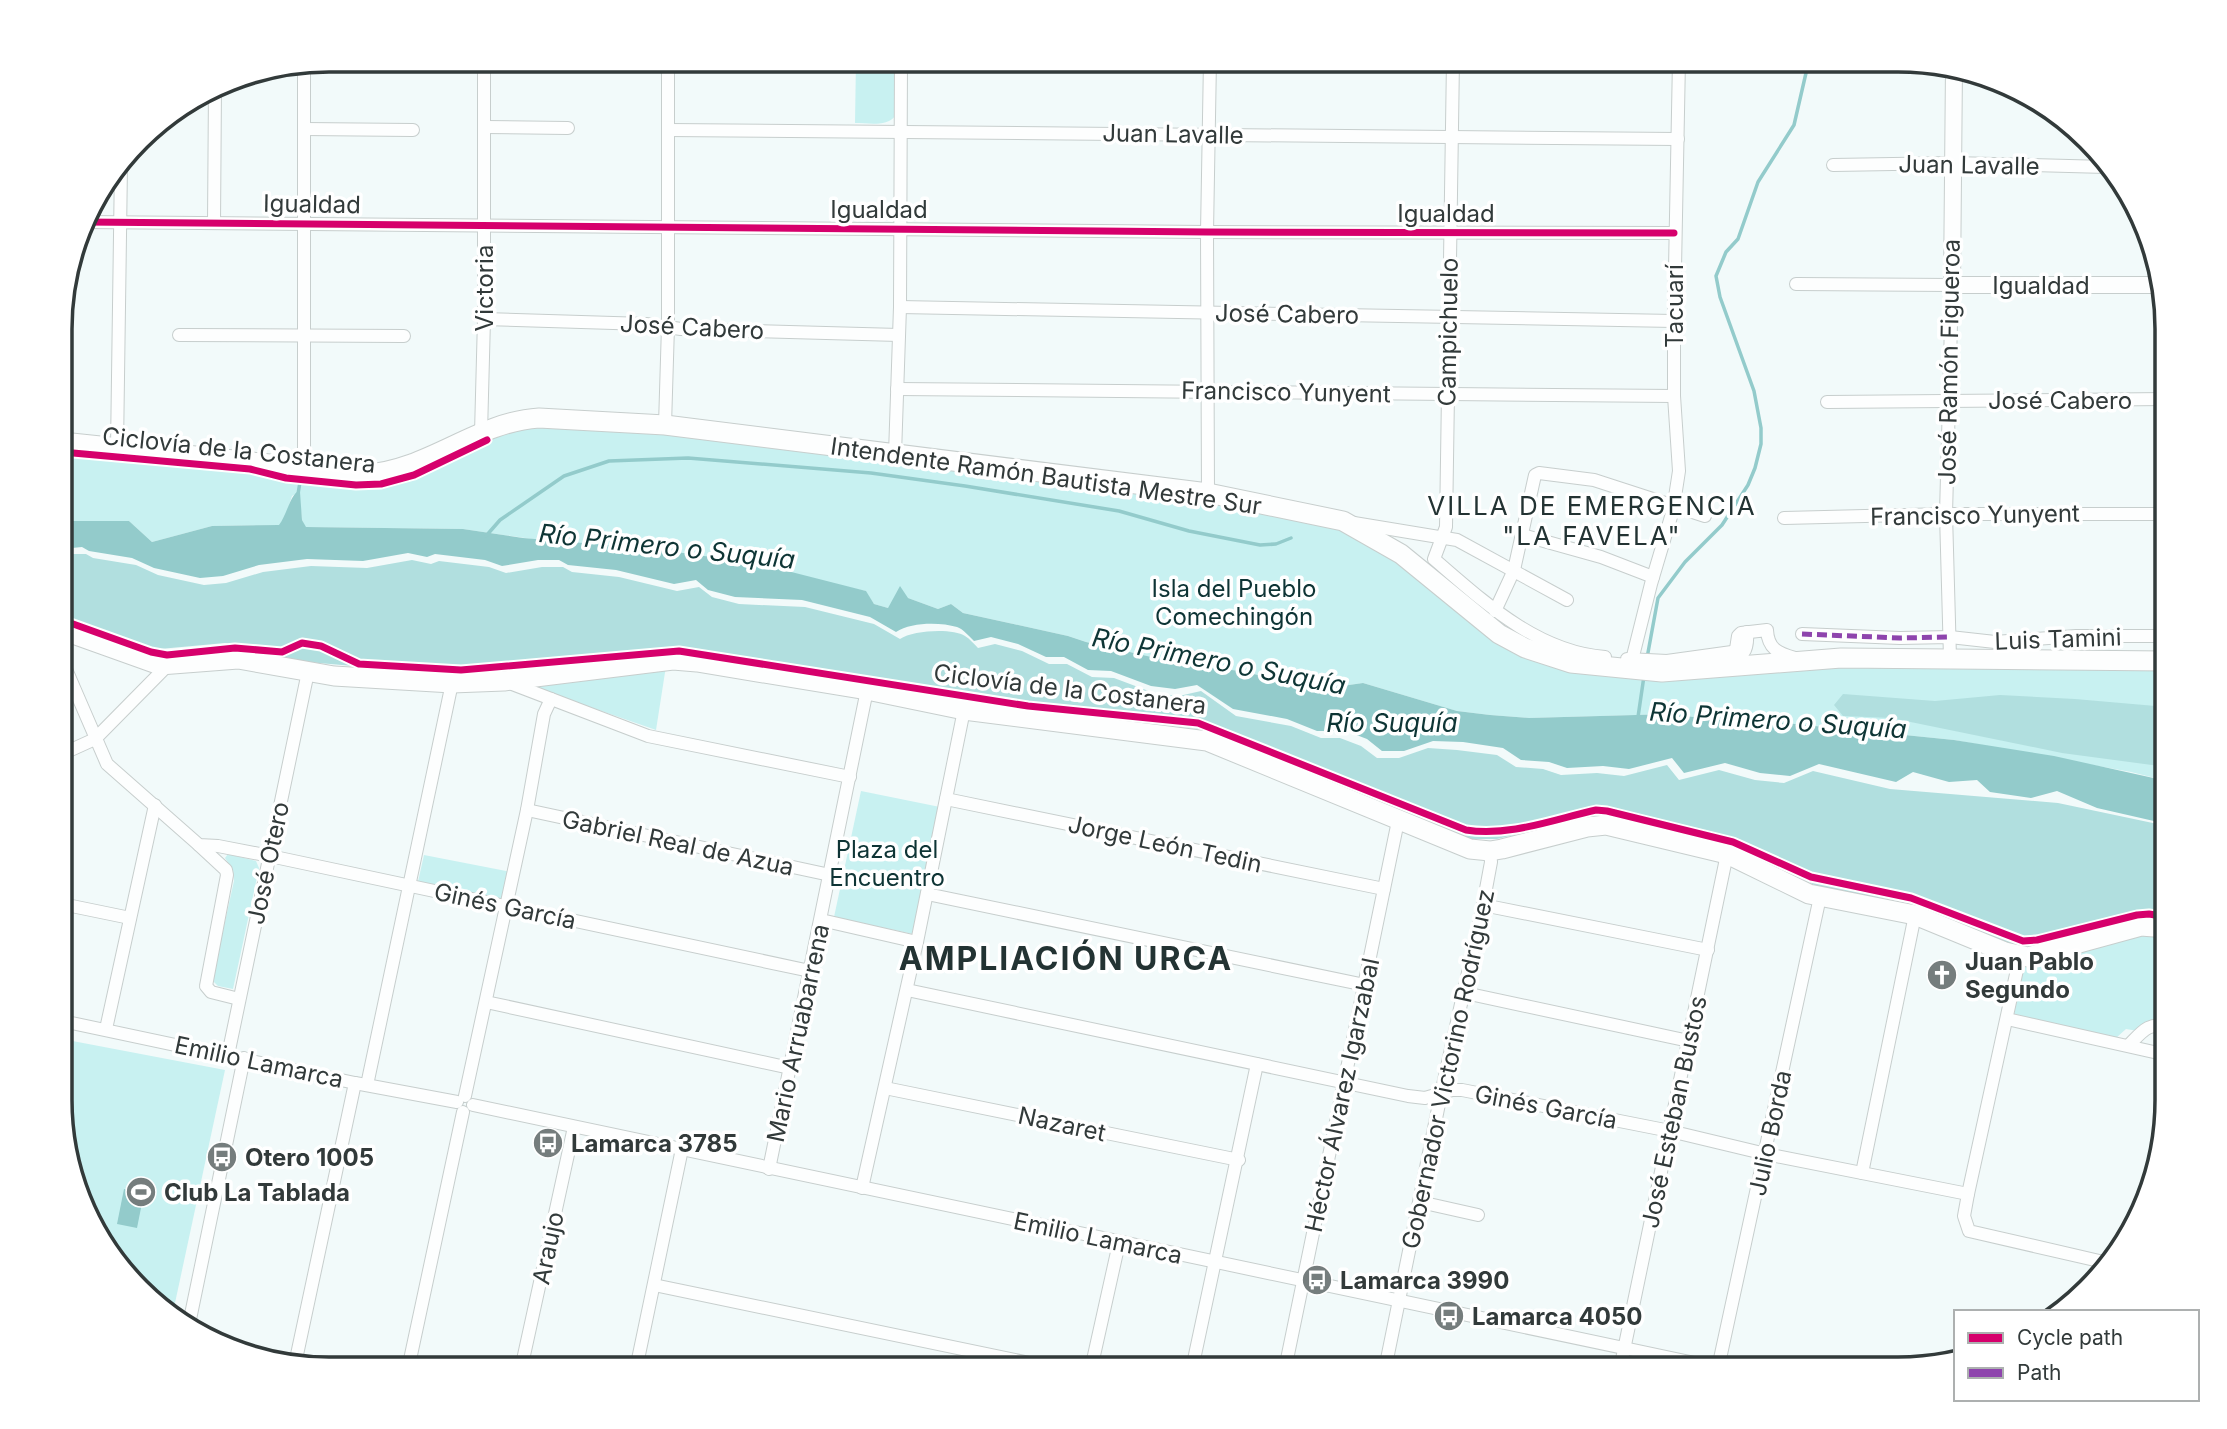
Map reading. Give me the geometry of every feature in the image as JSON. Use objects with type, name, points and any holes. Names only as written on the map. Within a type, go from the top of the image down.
[{"type":"main road","name":"José Ramón Figueroa","points":[[1952,285],[1954,78]]},
{"type":"main road","name":"Igualdad","points":[[1952,285],[2151,285]]},
{"type":"main road","name":"Intendente Ramón Bautista Mestre Sur","points":[[72,443],[366,474],[386,473],[405,467],[502,424],[539,418],[665,425],[1208,494],[1343,521],[1401,554],[1486,624],[1525,648],[1571,663],[1636,663],[1664,667],[1718,668],[1841,658],[2155,661]]},
{"type":"main road","points":[[72,634],[150,664],[167,666],[238,659],[334,676],[452,683],[504,681],[683,660],[867,690],[964,710],[1208,741],[1470,849],[1490,851],[1598,825],[1727,855],[1809,894],[1915,915],[2020,956],[2028,957],[2141,926],[2155,927]]},
{"type":"street","name":"Victoria","points":[[481,433],[484,72]]},
{"type":"street","points":[[665,425],[668,326],[668,72]]},
{"type":"street","points":[[895,454],[900,307],[901,72]]},
{"type":"street","points":[[1208,494],[1206,391],[1210,72]]},
{"type":"street","name":"Campichuelo","points":[[1453,72],[1446,527],[1434,559],[1495,611]]},
{"type":"street","name":"Tacuarí","points":[[1636,663],[1653,577],[1674,509],[1679,471],[1674,397],[1674,233],[1679,72]]},
{"type":"street","points":[[304,73],[304,468]]},
{"type":"street","points":[[214,223],[215,98]]},
{"type":"street","points":[[485,127],[568,128]]},
{"type":"street","points":[[304,130],[413,130]]},
{"type":"street","name":"Juan Lavalle","points":[[668,130],[1678,139]]},
{"type":"street","name":"Juan Lavalle","points":[[1833,164],[1953,163],[2098,167]]},
{"type":"street","points":[[117,448],[121,178]]},
{"type":"street","name":"Igualdad","points":[[95,222],[1207,232],[1674,233]]},
{"type":"street","name":"Igualdad","points":[[1796,284],[1952,285]]},
{"type":"street","name":"José Ramón Figueroa","points":[[1950,658],[1946,514],[1952,285]]},
{"type":"street","name":"José Cabero","points":[[900,307],[1674,321]]},
{"type":"street","name":"José Cabero","points":[[484,319],[668,326],[681,329],[899,335]]},
{"type":"street","points":[[178,335],[404,336]]},
{"type":"street","name":"Francisco Yunyent","points":[[897,389],[1674,397]]},
{"type":"street","name":"José Cabero","points":[[1827,402],[2155,399]]},
{"type":"street","points":[[1636,663],[1594,657],[1565,649],[1542,639],[1495,611],[1514,570],[1535,475],[1539,473],[1594,480],[1674,509],[1705,516]]},
{"type":"street","name":"Francisco Yunyent","points":[[1784,517],[2155,514]]},
{"type":"street","points":[[1343,521],[1457,540],[1567,600]]},
{"type":"street","points":[[1522,535],[1601,557],[1653,577]]},
{"type":"street","points":[[1664,667],[1732,652],[1738,644],[1738,636],[1747,632],[1767,631],[1772,648],[1803,661]]},
{"type":"street","points":[[1718,668],[1738,659],[1745,652],[1748,645],[1747,632]]},
{"type":"street","name":"Luis Tamini","points":[[1802,634],[1950,637],[1995,642],[2076,636],[2155,636]]},
{"type":"street","points":[[72,749],[95,739],[167,666]]},
{"type":"street","name":"José Otero","points":[[228,1055],[308,672]]},
{"type":"street","points":[[504,681],[649,736],[850,777]]},
{"type":"street","points":[[297,1355],[410,886],[452,683]]},
{"type":"street","points":[[72,684],[107,764],[226,870],[206,986],[211,992],[239,999]]},
{"type":"street","name":"Mario Arruabarrena","points":[[769,1169],[867,690]]},
{"type":"street","points":[[411,1357],[527,810],[544,714],[551,699]]},
{"type":"street","points":[[862,1188],[917,942],[964,710]]},
{"type":"street","name":"Jorge León Tedin","points":[[946,799],[1384,889]]},
{"type":"street","points":[[106,1029],[155,805]]},
{"type":"street","name":"Gabriel Real de Azua","points":[[527,810],[830,875]]},
{"type":"street","name":"Héctor Álvarez Igarzabal","points":[[1288,1357],[1398,821]]},
{"type":"street","name":"Ginés García","points":[[199,845],[270,856],[810,971]]},
{"type":"street","name":"Gobernador Victorino Rodríguez","points":[[1387,1357],[1483,905],[1491,862],[1490,851]]},
{"type":"street","name":"José Esteban Bustos","points":[[1623,1357],[1727,855]]},
{"type":"street","points":[[927,894],[1365,985]]},
{"type":"street","name":"Julio Borda","points":[[1722,1357],[1820,897]]},
{"type":"street","points":[[1483,905],[1708,950]]},
{"type":"street","points":[[72,906],[130,918]]},
{"type":"street","points":[[1862,1173],[1915,915]]},
{"type":"street","points":[[821,920],[917,942]]},
{"type":"street","points":[[2020,956],[1964,1222],[1969,1231],[2099,1261]]},
{"type":"street","name":"Ginés García","points":[[906,990],[1408,1096],[1425,1098],[1452,1090],[1462,1090],[1968,1194]]},
{"type":"street","points":[[1465,993],[1689,1041]]},
{"type":"street","points":[[486,1002],[790,1068]]},
{"type":"street","points":[[2007,1019],[2155,1052]]},
{"type":"street","name":"Emilio Lamarca","points":[[72,1023],[1670,1357]]},
{"type":"street","points":[[2129,1045],[2149,1027],[2155,1025]]},
{"type":"street","points":[[191,1317],[244,1058]]},
{"type":"street","points":[[1194,1357],[1257,1065]]},
{"type":"street","name":"Nazaret","points":[[885,1088],[1238,1160]]},
{"type":"street","name":"Araujo","points":[[524,1357],[574,1127]]},
{"type":"street","points":[[639,1357],[682,1149]]},
{"type":"street","points":[[1420,1202],[1478,1215]]},
{"type":"street","points":[[1094,1357],[1119,1243]]},
{"type":"street","points":[[654,1284],[1002,1357]]},
{"type":"green space","points":[[856,72],[896,72],[895,116],[887,122],[877,124],[855,123]]},
{"type":"green space","name":"Isla del Pueblo Comechingón","points":[[502,424],[665,425],[1343,521],[1525,648],[1693,671],[2155,661],[2155,778],[1954,740],[1775,722],[1716,720],[1671,714],[1529,718],[1457,711],[1363,683],[1321,689],[1240,671],[1182,664],[963,613],[951,604],[938,609],[908,598],[888,608],[874,604],[865,591],[830,583],[463,529],[305,527],[299,492],[292,496],[280,525],[212,526],[152,542],[129,521],[72,521],[72,443],[366,474]]},
{"type":"green space","points":[[666,666],[656,730],[527,685]]},
{"type":"green space","name":"Plaza del Encuentro","points":[[861,791],[940,807],[913,934],[834,917]]},
{"type":"green space","points":[[228,854],[256,861],[259,868],[233,989],[218,986],[212,980],[234,881],[233,870],[225,858]]},
{"type":"green space","points":[[424,855],[511,872],[504,903],[417,886]]},
{"type":"green space","points":[[2146,933],[2155,935],[2155,1026],[2138,1031],[2126,1029],[2116,1038],[2014,1014],[2023,968],[2031,963]]},
{"type":"green space","name":"Club La Tablada","points":[[72,1041],[225,1070],[174,1306],[147,1282],[125,1257],[106,1229],[91,1199],[74,1134]]},
{"type":"shaded area","points":[[72,554],[86,554],[93,558],[136,565],[158,575],[204,585],[226,583],[263,572],[311,566],[367,568],[412,560],[431,564],[439,561],[489,567],[506,573],[542,567],[563,567],[572,572],[619,577],[677,591],[699,587],[712,597],[739,604],[805,607],[874,624],[900,639],[923,632],[959,633],[978,648],[995,644],[1022,651],[1049,664],[1067,664],[1092,677],[1114,678],[1154,693],[1179,696],[1201,691],[1236,716],[1291,726],[1321,738],[1340,738],[1361,746],[1377,758],[1399,758],[1428,748],[1457,750],[1497,755],[1516,767],[1543,769],[1561,775],[1597,773],[1624,776],[1667,765],[1679,780],[1719,770],[1755,780],[1784,783],[1813,771],[1890,789],[2058,803],[2155,823],[2155,918],[2146,916],[2020,948],[1912,903],[1821,888],[1728,844],[1598,815],[1497,839],[1470,839],[1199,729],[990,705],[679,654],[535,670],[458,675],[307,662],[225,643],[149,650],[72,622]]},
{"type":"shaded area","points":[[1843,694],[1935,701],[2000,695],[2155,706],[2155,765],[2062,753],[1891,718],[1843,716],[1834,705]]},
{"type":"water","name":"Río Suquía","points":[[300,492],[302,520],[306,527],[463,529],[523,538],[655,549],[760,564],[866,591],[874,604],[888,608],[900,586],[908,598],[938,609],[951,604],[963,613],[1182,664],[1240,671],[1321,689],[1363,683],[1457,711],[1529,718],[1671,714],[1954,740],[2054,756],[2155,778],[2155,821],[2097,808],[2057,791],[2031,798],[1990,792],[1977,780],[1949,782],[1913,772],[1896,782],[1819,764],[1790,776],[1760,773],[1725,763],[1684,773],[1672,758],[1629,769],[1603,766],[1567,768],[1549,762],[1521,760],[1503,748],[1463,742],[1433,741],[1404,751],[1382,751],[1367,739],[1346,731],[1317,731],[1287,719],[1233,709],[1197,685],[1175,689],[1151,686],[1111,671],[1088,670],[1064,657],[1046,657],[1018,644],[991,637],[974,641],[961,629],[950,625],[917,625],[896,632],[870,617],[802,600],[735,597],[708,590],[696,580],[674,584],[616,570],[568,565],[559,560],[538,560],[502,566],[485,560],[435,554],[427,557],[408,553],[363,561],[307,559],[259,565],[223,576],[200,578],[154,568],[132,558],[89,551],[82,547],[72,548],[72,521],[129,521],[152,542],[212,526],[279,525],[292,498]]},
{"type":"water","points":[[124,1189],[144,1193],[137,1228],[117,1224]]},
{"type":"waterway","points":[[1647,658],[1658,598],[1685,562],[1722,525],[1748,485],[1755,468],[1761,444],[1761,428],[1754,391],[1720,297],[1716,276],[1726,252],[1738,239],[1758,182],[1794,125],[1806,72]]},
{"type":"waterway","points":[[486,536],[500,520],[564,476],[609,461],[688,458],[871,473],[965,486],[1119,511],[1189,531],[1260,545],[1276,544],[1291,538]]},
{"type":"waterway","points":[[298,494],[300,482]]},
{"type":"waterway","name":"Río Primero o Suquía","points":[[1638,717],[1644,676]]},
{"type":"marked path","points":[[1802,634],[1950,637]]},
{"type":"cycle path","points":[[95,222],[1207,232],[1674,233]]},
{"type":"cycle path","name":"Ciclovía de la Costanera","points":[[72,453],[250,469],[286,478],[356,485],[381,484],[414,475],[487,440]]},
{"type":"cycle path","name":"Ciclovía de la Costanera","points":[[72,624],[151,652],[167,655],[235,648],[282,652],[302,643],[321,646],[359,664],[461,670],[679,651],[1028,706],[1198,723],[1466,830],[1482,832],[1515,829],[1596,810],[1607,811],[1733,842],[1811,877],[1911,898],[2023,941],[2037,940],[2137,915],[2155,915]]},
{"type":"place","name":"Juan Pablo Segundo","points":[[1942,975]]},
{"type":"place","name":"Lamarca 3785","points":[[548,1143]]},
{"type":"place","name":"Otero 1005","points":[[222,1157]]},
{"type":"place","name":"Club La Tablada","points":[[141,1192]]},
{"type":"place","name":"Lamarca 3990","points":[[1317,1280]]},
{"type":"place","name":"Lamarca 4050","points":[[1449,1316]]},
{"type":"district","name":"VILLA DE EMERGENCIA \"LA FAVELA\"","points":[[1592,520]]},
{"type":"district","name":"AMPLIACIÓN URCA","points":[[1066,958]]}]
